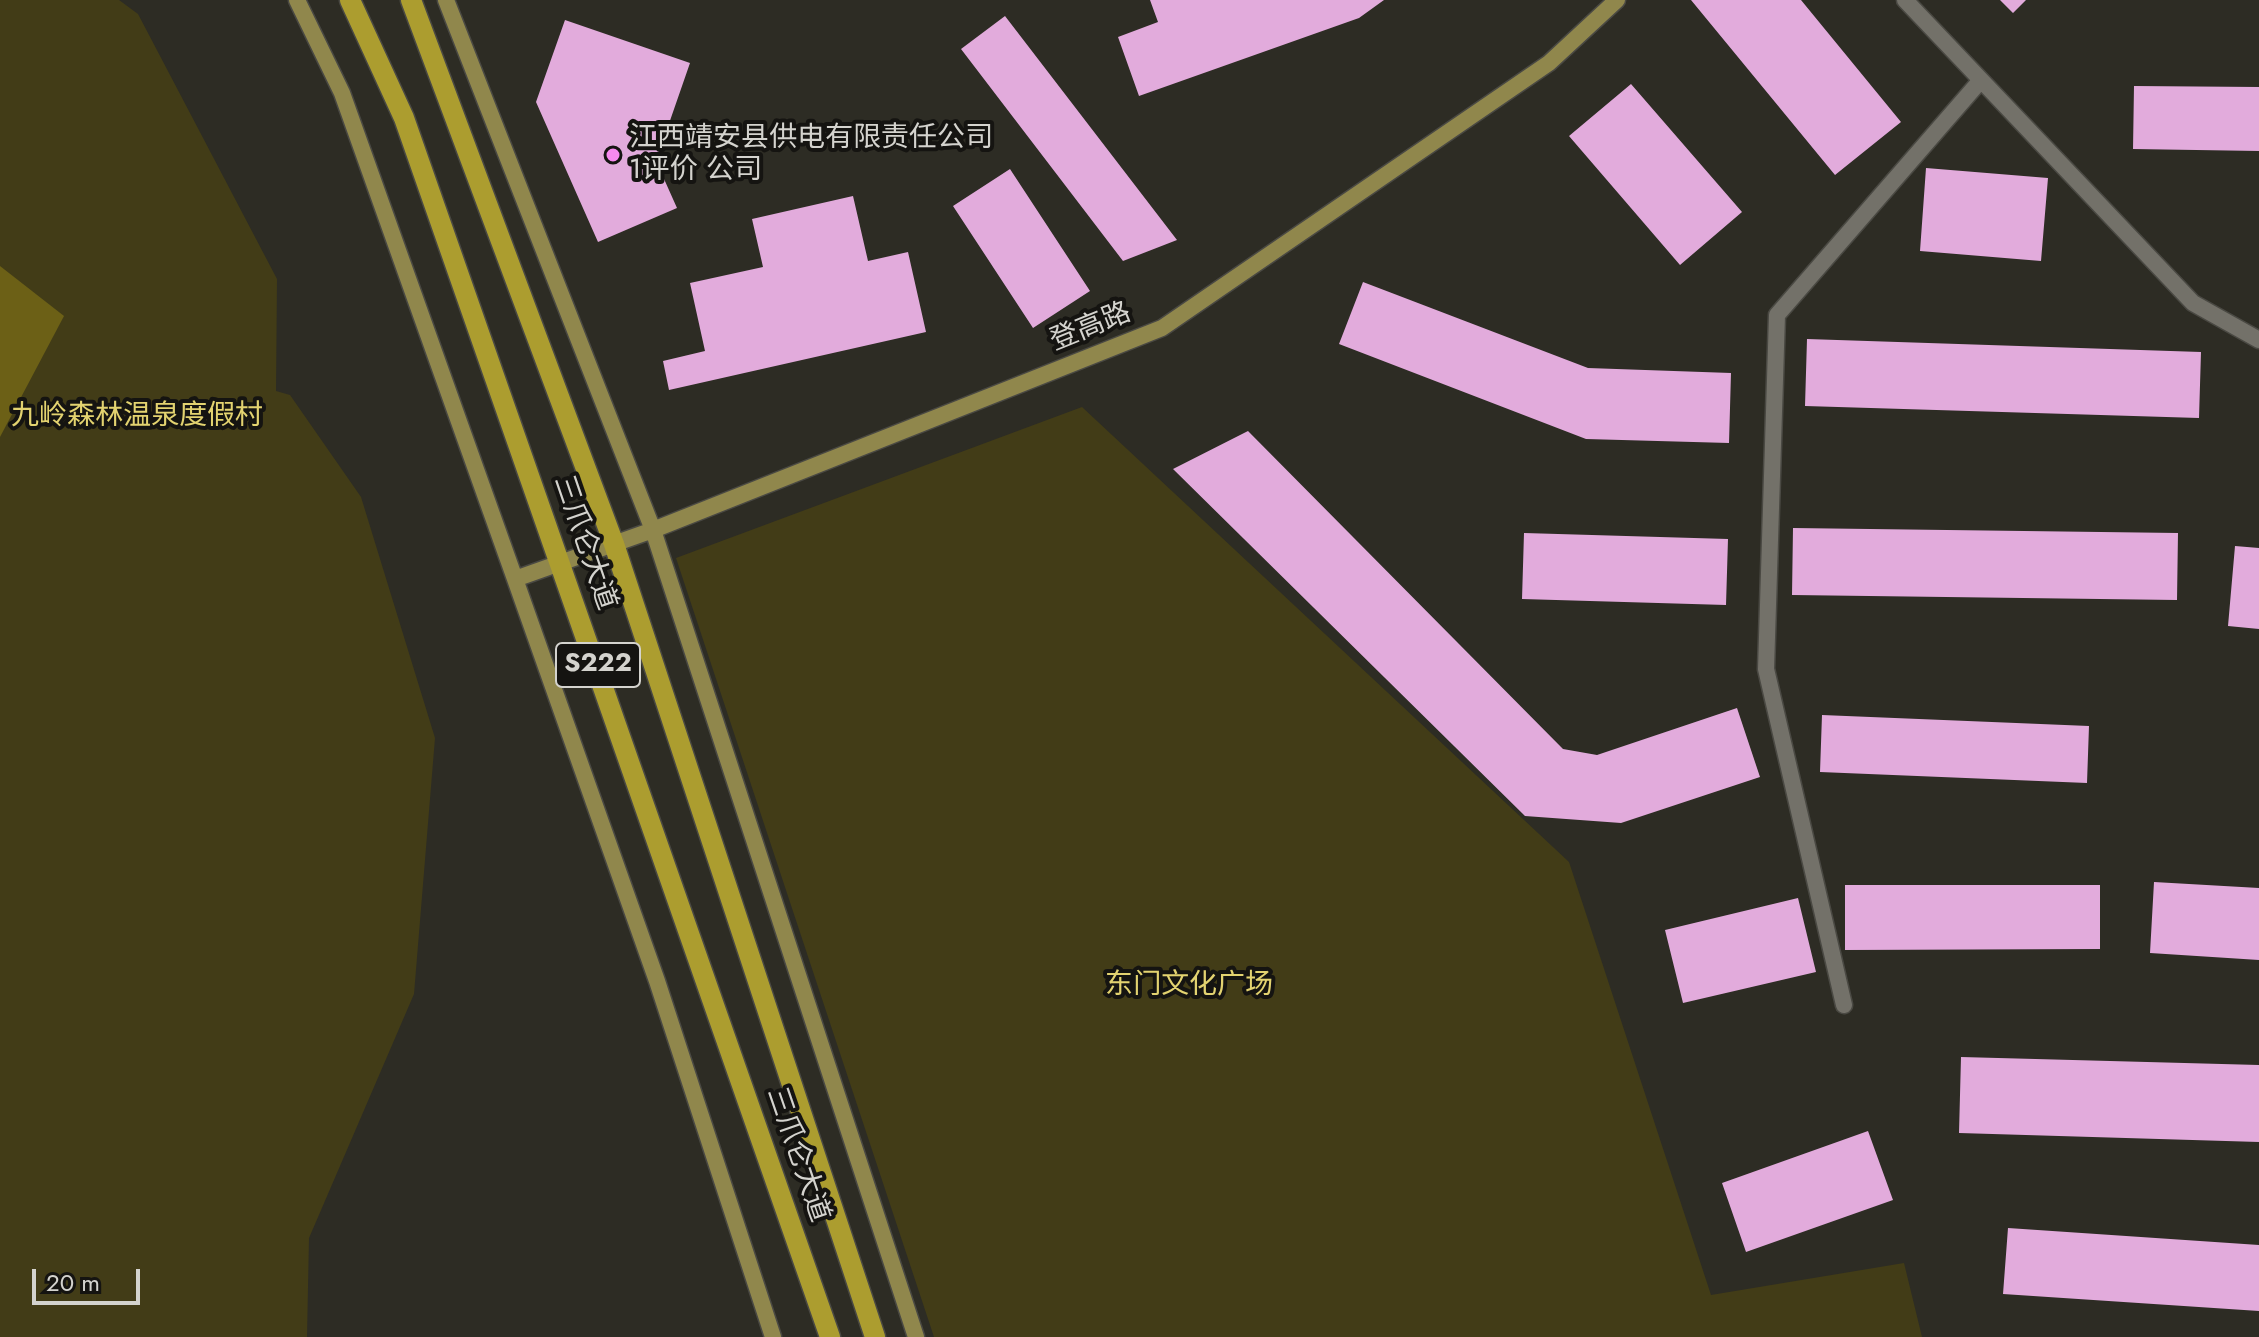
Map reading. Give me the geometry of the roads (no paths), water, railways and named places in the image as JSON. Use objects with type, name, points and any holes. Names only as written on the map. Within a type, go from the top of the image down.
[{"type":"main road","points":[[297,0],[342,93],[657,981],[773,1337]]},
{"type":"main road","name":"三爪仑大道","points":[[350,0],[404,118],[562,562],[830,1337]]},
{"type":"main road","name":"三爪仑大道","points":[[411,0],[614,544],[875,1337]]},
{"type":"main road","points":[[446,0],[653,530],[916,1337]]},
{"type":"main road","name":"登高路","points":[[515,579],[653,530],[1162,328],[1549,63],[1617,0]]},
{"type":"street","points":[[1905,0],[2193,303],[2259,340]]},
{"type":"street","points":[[1844,1005],[1766,669],[1777,315],[1981,80]]},
{"type":"place","name":"江西靖安县供电有限责任公司 1评价 公司","points":[[613,155]]},
{"type":"park label","name":"九岭森林温泉度假村","points":[[137,417]]},
{"type":"park label","name":"东门文化广场","points":[[1189,986]]}]
